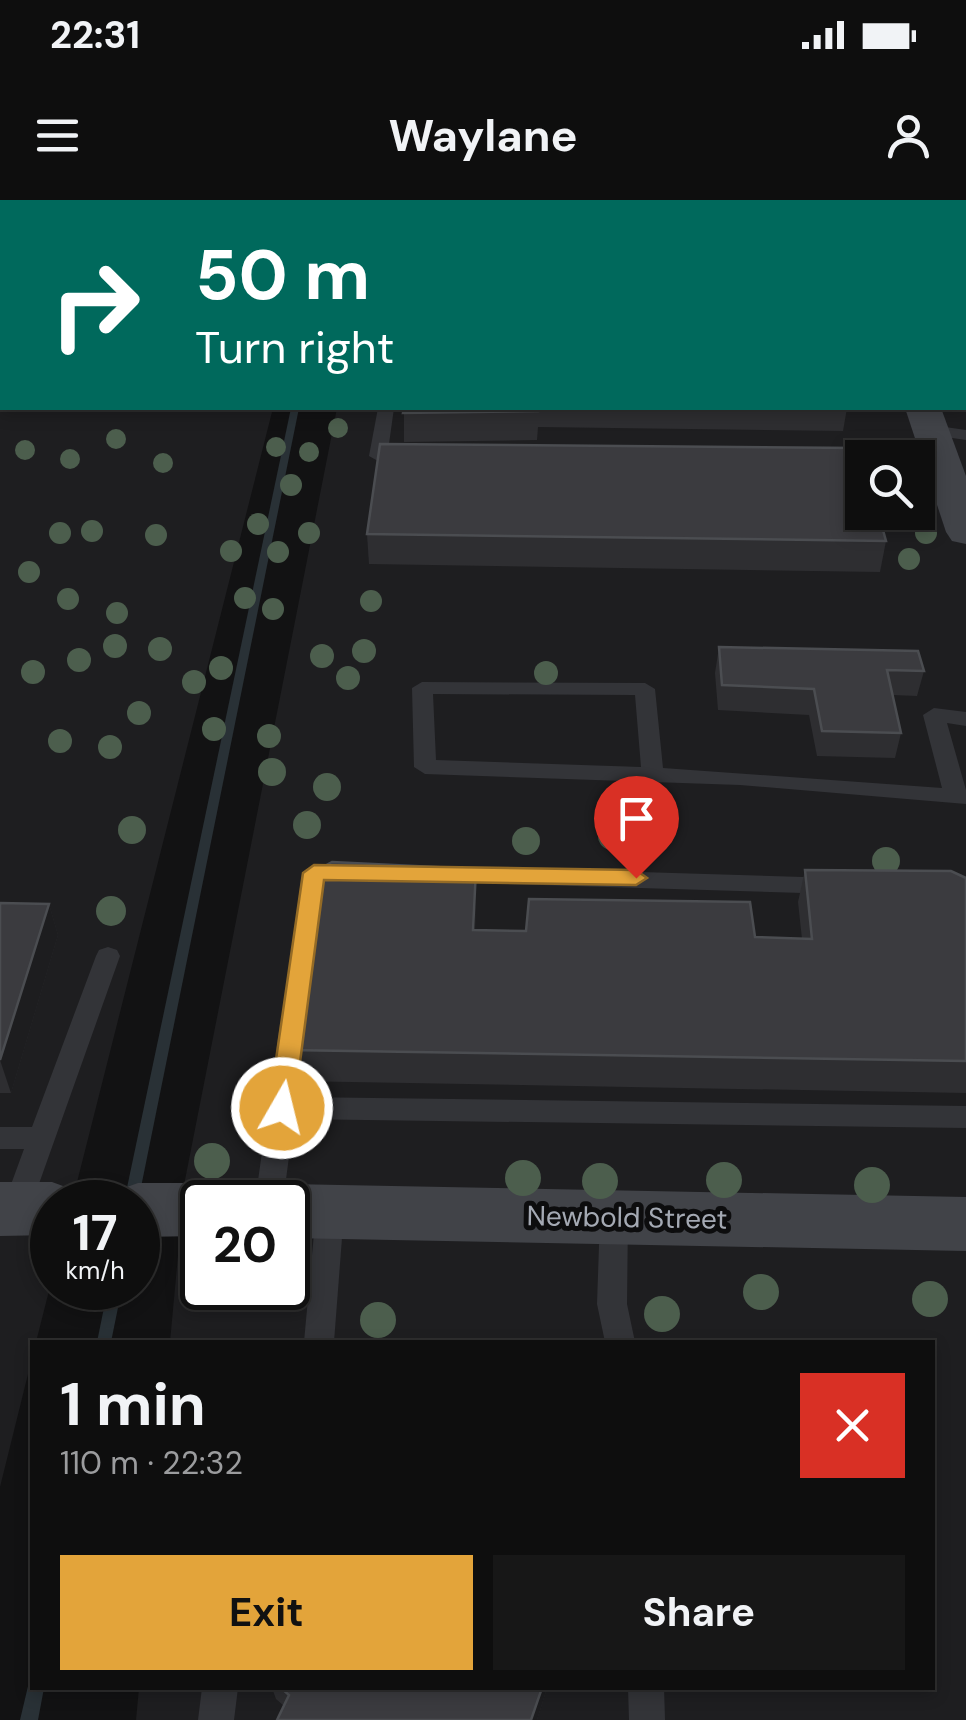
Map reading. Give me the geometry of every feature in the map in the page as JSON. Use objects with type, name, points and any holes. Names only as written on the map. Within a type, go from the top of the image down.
[{"type":"street","points":[[940,432],[966,532]]},
{"type":"street","name":"Newbold Street","points":[[310,1211],[966,1224]]},
{"type":"lane","points":[[386,410],[378,456],[417,456]]},
{"type":"lane","points":[[804,456],[940,432]]},
{"type":"lane","points":[[653,775],[645,689],[422,688],[425,767],[653,775],[740,778],[960,797],[934,715],[966,718]]},
{"type":"lane","points":[[272,1180],[314,873],[371,874]]},
{"type":"lane","points":[[409,874],[600,876],[870,888]]},
{"type":"lane","points":[[23,1209],[40,1138],[108,956]]},
{"type":"lane","points":[[282,1108],[966,1117]]},
{"type":"lane","points":[[0,1138],[40,1138]]},
{"type":"lane","points":[[614,1217],[612,1304],[620,1340]]},
{"type":"lane","points":[[310,1224],[319,1340]]},
{"type":"lane","points":[[216,1720],[220,1690]]},
{"type":"lane","points":[[646,1690],[647,1720]]},
{"type":"shaded area","points":[[0,410],[272,410],[78,1180],[30,1180],[30,1310],[44,1310],[37,1340],[30,1340],[30,1366],[0,1487]]},
{"type":"shaded area","points":[[337,410],[966,410],[966,1720],[136,1720],[139,1690],[935,1690],[935,1340],[170,1340],[180,1234],[180,1310],[310,1310],[310,1180],[185,1180]]},
{"type":"building","points":[[404,410],[538,410],[538,411],[403,413]]},
{"type":"building","points":[[380,444],[845,448],[845,530],[883,530],[886,541],[367,534]]},
{"type":"building","points":[[719,647],[918,651],[924,671],[887,670],[901,733],[822,731],[814,689],[722,685]]},
{"type":"building","points":[[332,862],[476,869],[473,930],[526,931],[529,899],[750,902],[755,937],[812,939],[805,870],[951,871],[966,878],[966,1061],[288,1050],[314,872]]},
{"type":"building","points":[[0,903],[49,904],[0,1060]]},
{"type":"building","points":[[283,1690],[541,1690],[531,1720],[277,1720],[289,1695]]},
{"type":"waterway","points":[[136,1180],[295,410]]},
{"type":"waterway","points":[[104,1340],[111,1310]]},
{"type":"waterway","points":[[29,1720],[35,1690]]},
{"type":"route","points":[[282,1108],[314,873],[636,878]]}]
